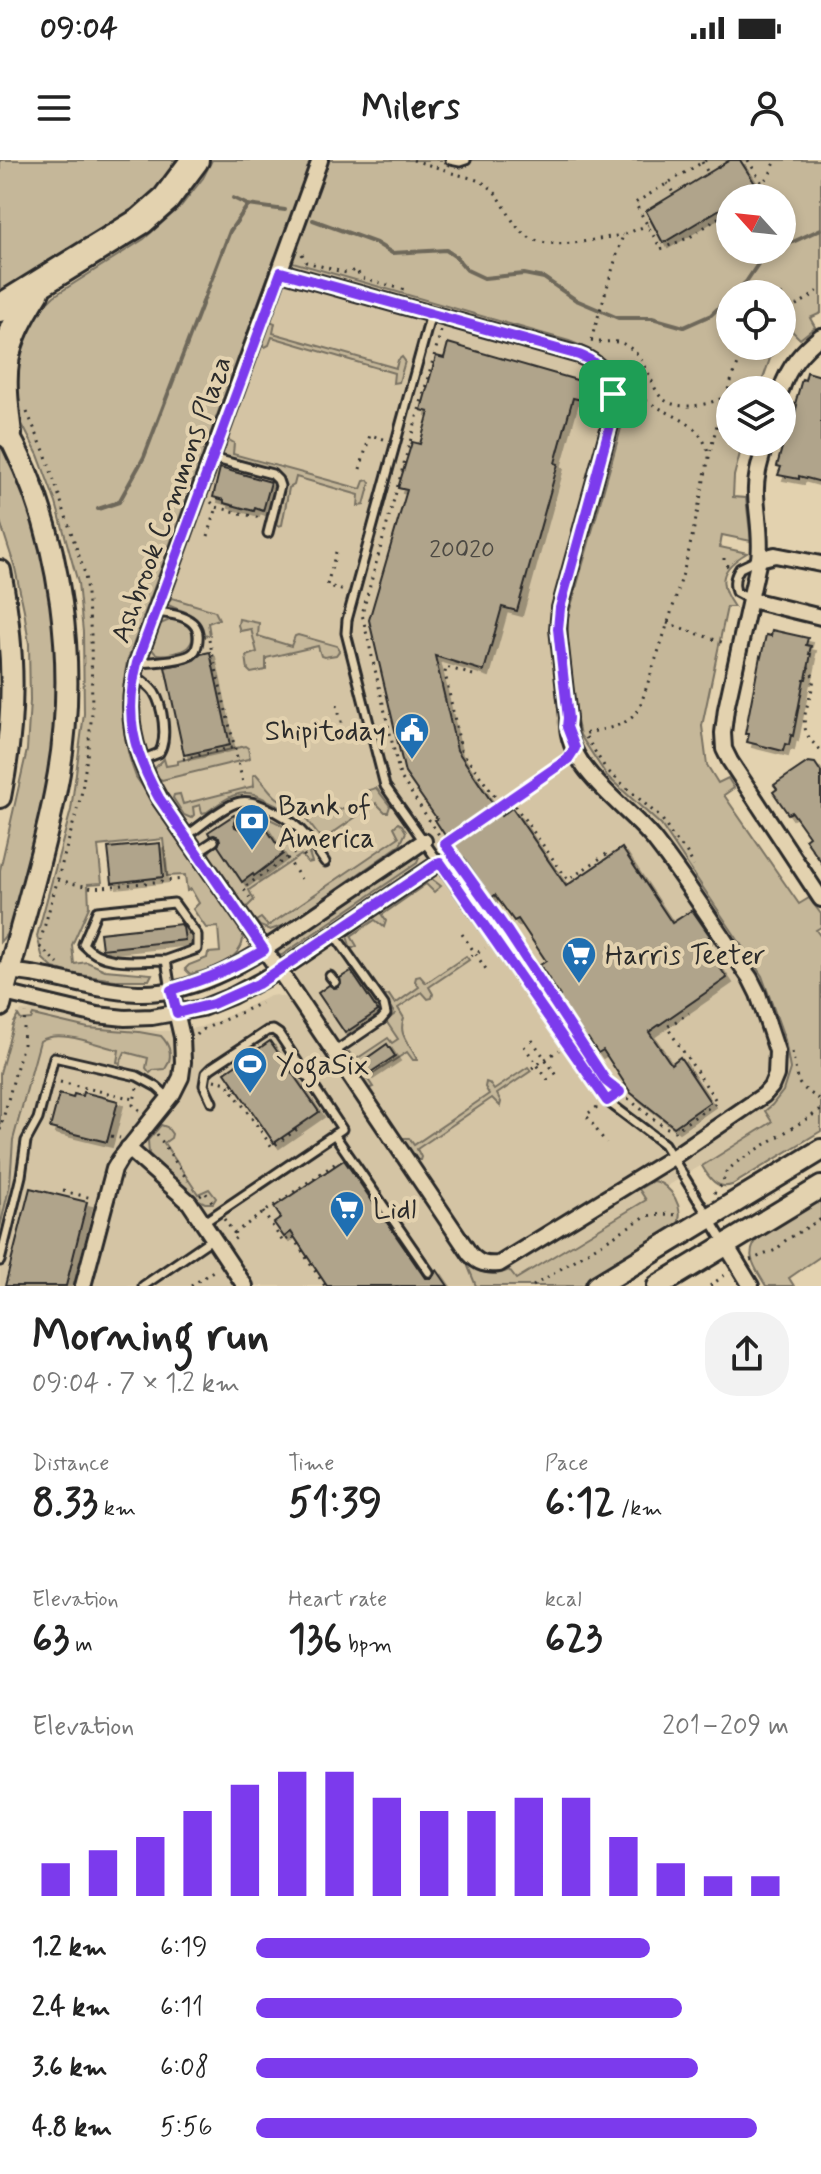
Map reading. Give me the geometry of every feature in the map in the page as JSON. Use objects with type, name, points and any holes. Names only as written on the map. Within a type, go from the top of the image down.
[{"type":"highway","points":[[0,308],[141,221],[166,199],[195,160]]},
{"type":"highway","points":[[4,426],[1,372],[8,334],[42,282]]},
{"type":"main road","points":[[1,997],[5,971],[55,794],[66,708],[63,626],[49,542],[37,503],[4,426]]},
{"type":"main road","points":[[0,571],[10,628],[13,690],[10,743],[0,797]]},
{"type":"main road","points":[[597,1286],[705,1210],[821,1150]]},
{"type":"main road","points":[[658,1286],[821,1187]]},
{"type":"street","name":"Ashbrook Commons Plaza","points":[[281,272],[592,360],[608,380],[614,411],[560,608],[558,629],[567,727],[575,748],[596,782],[654,839],[750,978],[777,1051],[776,1075],[764,1095],[673,1157],[504,1262],[486,1265],[470,1254],[159,798],[141,760],[131,728],[131,695],[136,669],[320,160]]},
{"type":"street","points":[[786,376],[797,358],[821,336]]},
{"type":"street","points":[[762,456],[756,490],[759,559],[726,709],[724,749],[736,773],[821,899]]},
{"type":"street","points":[[759,559],[775,555],[821,564]]},
{"type":"street","points":[[751,600],[821,617]]},
{"type":"street","points":[[5,971],[34,974],[95,989],[142,993],[171,990],[202,981],[230,970],[264,950],[424,841]]},
{"type":"street","points":[[1,997],[125,1018],[152,1017],[202,1008],[279,971],[440,862]]},
{"type":"street","points":[[83,1286],[110,1179],[120,1159],[169,1098],[181,1077],[182,1037],[171,990]]},
{"type":"street","points":[[128,1148],[189,1202],[245,1286]]},
{"type":"street","points":[[726,1245],[751,1286]]},
{"type":"lane","points":[[450,160],[466,160]]},
{"type":"lane","points":[[437,316],[395,443],[347,620],[346,633],[385,786],[607,1101],[664,1144],[726,1245]]},
{"type":"lane","points":[[212,458],[272,474],[278,480],[280,490],[268,533]]},
{"type":"lane","points":[[751,600],[736,592],[735,576],[740,568],[759,559]]},
{"type":"lane","points":[[141,760],[159,753],[165,732],[155,694],[136,669],[192,654],[198,633],[192,621],[156,612]]},
{"type":"lane","points":[[186,837],[235,803],[247,801],[297,825],[325,862]]},
{"type":"lane","points":[[240,823],[267,808]]},
{"type":"lane","points":[[197,852],[214,841]]},
{"type":"lane","points":[[174,903],[197,935],[197,949],[166,960],[110,959],[90,952],[83,944],[97,911],[174,903]]},
{"type":"lane","points":[[334,934],[386,1009],[384,1018],[364,1026],[334,1052]]},
{"type":"lane","points":[[166,960],[171,990]]},
{"type":"lane","points":[[203,1223],[342,1129],[279,1034],[273,1030],[211,1068],[204,1085],[212,1102]]},
{"type":"lane","points":[[0,1261],[21,1176],[26,1141],[38,1119],[54,1057],[137,1076],[169,1098]]},
{"type":"lane","points":[[334,1134],[429,1272]]},
{"type":"lane","points":[[143,1286],[213,1238]]},
{"type":"path","points":[[413,160],[487,185],[519,229],[540,241],[560,243],[623,235],[648,225]]},
{"type":"path","points":[[748,160],[762,183],[776,160]]},
{"type":"path","points":[[708,173],[704,161],[635,203],[661,249],[690,237],[716,219]]},
{"type":"path","points":[[667,183],[673,193]]},
{"type":"path","points":[[623,235],[591,341],[615,341],[627,345],[644,362],[662,397],[670,403],[692,405],[716,400]]},
{"type":"path","points":[[796,305],[821,288]]},
{"type":"path","points":[[437,316],[362,614],[400,776],[577,1038],[532,1068]]},
{"type":"path","points":[[445,844],[568,759],[584,734],[634,718],[688,554],[716,431]]},
{"type":"path","points":[[360,469],[370,435],[395,443]]},
{"type":"path","points":[[211,497],[212,505],[217,507],[257,518],[267,514]]},
{"type":"path","points":[[208,536],[217,507]]},
{"type":"path","points":[[336,552],[327,585],[353,594]]},
{"type":"path","points":[[724,558],[724,563],[730,568]]},
{"type":"path","points":[[667,623],[739,649]]},
{"type":"path","points":[[209,638],[244,787]]},
{"type":"path","points":[[473,675],[446,667],[461,750],[501,805]]},
{"type":"path","points":[[808,667],[814,678],[801,723],[813,744],[821,750]]},
{"type":"path","points":[[337,705],[345,738],[389,730]]},
{"type":"path","points":[[584,734],[607,771],[662,819],[695,868]]},
{"type":"path","points":[[183,759],[235,747]]},
{"type":"path","points":[[510,799],[568,880],[611,851]]},
{"type":"path","points":[[250,898],[243,888],[300,849],[307,860]]},
{"type":"path","points":[[287,858],[301,879]]},
{"type":"path","points":[[58,880],[93,888],[184,879]]},
{"type":"path","points":[[462,934],[488,972]]},
{"type":"path","points":[[196,1036],[200,1031],[261,1003]]},
{"type":"path","points":[[0,1130],[23,1044],[26,1010]]},
{"type":"path","points":[[606,1081],[663,1126],[674,1131],[717,1102],[667,1027],[689,1013]]},
{"type":"path","points":[[532,1040],[558,1077]]},
{"type":"path","points":[[524,1046],[550,1083]]},
{"type":"path","points":[[792,1051],[800,1088],[821,1100]]},
{"type":"path","points":[[48,1079],[135,1099]]},
{"type":"path","points":[[205,1079],[227,1083],[272,1147],[299,1128]]},
{"type":"path","points":[[606,1143],[586,1115],[607,1101]]},
{"type":"path","points":[[533,1286],[646,1216],[705,1210],[722,1185],[726,1172],[737,1162],[821,1110]]},
{"type":"path","points":[[234,1233],[336,1163]]},
{"type":"path","points":[[63,1191],[92,1198],[89,1213]]},
{"type":"path","points":[[263,1212],[283,1242],[292,1236],[325,1286]]},
{"type":"path","points":[[710,1286],[754,1257],[776,1250],[786,1240],[821,1219]]},
{"type":"path","points":[[191,1286],[216,1269]]},
{"type":"shaded area","points":[[0,160],[183,160],[148,203],[0,294]]},
{"type":"shaded area","points":[[212,160],[821,160],[821,313],[810,318],[815,327],[800,339],[796,335],[796,280],[716,280],[716,360],[770,360],[764,376],[716,376],[716,456],[739,456],[733,497],[746,498],[751,541],[722,535],[720,547],[747,553],[731,564],[724,576],[725,590],[734,607],[727,607],[702,726],[707,765],[718,783],[728,778],[734,788],[724,795],[799,904],[809,898],[821,914],[821,927],[816,930],[821,937],[821,1131],[732,1185],[718,1184],[702,1166],[772,1122],[765,1111],[783,1091],[790,1069],[785,1040],[762,976],[661,825],[607,776],[580,735],[568,642],[568,617],[623,421],[621,392],[612,370],[595,354],[569,341],[275,257],[127,662],[123,692],[124,734],[136,777],[242,932],[243,941],[234,956],[217,966],[190,974],[185,969],[207,958],[208,953],[220,952],[218,927],[206,928],[193,909],[199,903],[191,889],[187,891],[185,875],[167,876],[163,839],[98,846],[102,883],[88,884],[89,907],[72,945],[74,964],[87,962],[105,970],[152,974],[149,980],[115,980],[74,974],[53,968],[43,959],[37,936],[71,810],[84,714],[83,632],[78,583],[56,503],[11,394],[13,345],[27,335],[36,314],[54,296],[144,239],[181,206],[203,178]]},
{"type":"shaded area","points":[[275,257],[569,341],[588,348],[604,359],[615,375],[622,393],[623,421],[568,617],[568,642],[580,735],[607,776],[661,824],[762,976],[789,1054],[788,1081],[779,1099],[765,1111],[772,1122],[516,1279],[480,1272],[468,1265],[476,1286],[0,1286],[0,1073],[13,1024],[21,1011],[33,1010],[98,1025],[182,1030],[219,1020],[270,996],[286,998],[136,777],[127,755],[122,711],[122,686],[127,662]]},
{"type":"shaded area","points":[[270,321],[275,323],[273,333],[396,368],[402,357],[405,361],[399,382],[393,383],[394,373],[272,337],[265,347],[262,340]]},
{"type":"shaded area","points":[[0,436],[29,512],[49,590],[58,670],[58,710],[54,751],[36,837],[11,923],[0,942],[0,870],[27,750],[30,701],[29,644],[24,610],[0,521]]},
{"type":"shaded area","points":[[229,440],[234,443],[233,454],[361,489],[364,481],[368,480],[370,483],[364,505],[358,506],[359,495],[296,477],[294,485],[289,488],[282,525],[278,526],[275,522],[284,488],[281,478],[267,468],[222,455],[224,442]]},
{"type":"shaded area","points":[[172,598],[215,611],[219,619],[208,623],[210,635],[203,636],[191,614],[168,605]]},
{"type":"shaded area","points":[[172,619],[189,628],[192,642],[177,652],[155,653],[151,647],[158,625]]},
{"type":"shaded area","points":[[239,619],[259,623],[258,636],[291,646],[298,635],[337,646],[339,651],[336,655],[324,657],[318,646],[266,658],[266,670],[251,673],[246,656],[257,652],[251,629],[240,631]]},
{"type":"shaded area","points":[[245,746],[248,748],[248,759],[162,780],[154,772],[164,759],[166,766]]},
{"type":"shaded area","points":[[256,774],[277,798],[289,803],[309,803],[314,815],[367,804],[366,791],[376,788],[390,806],[385,812],[376,803],[327,837],[330,850],[305,818],[254,794],[235,795],[207,812],[202,813],[200,805],[193,807],[194,815],[191,818],[184,815],[173,798],[180,794],[183,804],[254,786],[253,776]]},
{"type":"shaded area","points":[[262,816],[293,833],[312,862],[308,863],[301,855],[249,890],[254,900],[247,907],[209,853]]},
{"type":"shaded area","points":[[398,823],[406,832],[400,845],[285,925],[270,930],[256,921],[261,918],[268,926],[399,837],[394,827]]},
{"type":"shaded area","points":[[413,857],[419,858],[417,863],[282,955],[276,954],[281,948]]},
{"type":"shaded area","points":[[426,880],[433,880],[441,886],[434,892],[426,884],[382,915],[386,921],[384,927],[375,920],[351,936],[357,946],[351,949],[347,936],[352,929]]},
{"type":"shaded area","points":[[466,956],[469,960],[429,987],[432,998],[428,999],[422,992],[398,1008],[404,1018],[403,1035],[417,1060],[413,1060],[407,1052],[367,1078],[373,1087],[368,1089],[344,1054],[349,1052],[355,1060],[388,1038],[392,1043],[398,1039],[386,1021],[395,1014],[385,996],[389,995],[395,1004],[419,987],[416,977],[420,976],[426,983]]},
{"type":"shaded area","points":[[18,1015],[21,1020],[31,1019],[33,1015],[88,1028],[161,1036],[170,1056],[165,1069],[150,1073],[146,1068],[148,1058],[125,1052],[120,1063],[117,1062],[119,1050],[68,1037],[48,1037],[40,1041],[13,1140],[10,1184],[0,1227],[0,1073]]},
{"type":"shaded area","points":[[528,1067],[531,1071],[497,1094],[500,1106],[492,1098],[417,1149],[421,1157],[416,1160],[404,1138],[409,1138],[414,1145],[489,1094],[486,1082],[494,1090]]},
{"type":"shaded area","points":[[161,1125],[172,1134],[164,1143],[198,1194],[209,1189],[216,1198],[213,1203],[197,1199],[149,1154],[148,1140]]},
{"type":"shaded area","points":[[653,1181],[666,1187],[675,1198],[680,1212],[677,1226],[582,1286],[476,1286],[467,1264],[487,1273],[498,1274],[509,1270],[516,1279],[646,1200],[639,1189]]},
{"type":"shaded area","points":[[821,1199],[821,1256],[789,1278],[794,1286],[766,1286],[752,1260],[755,1242],[761,1235]]},
{"type":"building","points":[[730,160],[740,160],[755,184],[716,184],[716,211],[663,243],[646,211]]},
{"type":"building","points":[[448,343],[594,385],[590,402],[573,398],[517,611],[502,607],[484,671],[435,656],[457,750],[501,816],[512,808],[566,886],[622,848],[672,923],[692,910],[710,936],[702,941],[727,978],[649,1032],[671,1064],[680,1057],[710,1102],[674,1127],[631,1093],[603,1050],[598,1053],[580,1031],[576,1034],[559,1009],[563,1006],[558,998],[560,996],[540,965],[546,961],[518,919],[514,921],[495,895],[491,898],[464,858],[461,860],[405,773],[369,620],[407,490],[398,488],[412,442],[420,444],[429,412],[421,410],[436,356],[444,358]]},
{"type":"building","points":[[807,372],[821,376],[821,482],[778,475],[780,456],[796,456],[796,400],[802,379],[805,380]]},
{"type":"building","points":[[220,468],[271,482],[263,511],[224,503],[224,500],[213,497]]},
{"type":"building","points":[[772,630],[808,638],[806,645],[811,646],[793,736],[783,751],[747,742],[749,734],[745,734],[760,656],[766,635],[771,636]]},
{"type":"building","points":[[210,652],[230,745],[184,755],[165,667],[186,663]]},
{"type":"building","points":[[808,762],[815,763],[821,772],[821,862],[805,839],[809,836],[773,792],[777,789],[774,785]]},
{"type":"building","name":"Bank of America","points":[[234,815],[235,827],[244,828],[246,832],[262,822],[283,854],[242,882],[218,846],[219,837],[210,836],[208,832]]},
{"type":"building","points":[[160,843],[163,877],[112,883],[108,848]]},
{"type":"building","points":[[181,924],[185,940],[102,949],[100,933]]},
{"type":"building","points":[[351,971],[378,1011],[345,1033],[318,993],[329,985],[338,987],[340,978]]},
{"type":"building","points":[[270,1041],[319,1112],[274,1143],[225,1072]]},
{"type":"building","points":[[387,1044],[395,1056],[368,1074],[360,1063]]},
{"type":"building","points":[[83,1092],[118,1101],[107,1142],[50,1128],[59,1094],[73,1098],[74,1094],[82,1096]]},
{"type":"building","name":"Lidl","points":[[344,1160],[425,1278],[432,1278],[437,1270],[448,1286],[327,1286],[291,1232],[284,1237],[274,1223],[281,1218],[274,1207]]},
{"type":"building","points":[[30,1188],[87,1202],[66,1286],[5,1286]]},
{"type":"waterway","points":[[233,198],[248,205]]},
{"type":"waterway","points":[[98,509],[119,502],[144,457],[230,231],[248,205],[285,210]]},
{"type":"waterway","points":[[313,220],[376,243],[392,253],[446,250],[467,270],[484,278],[524,274],[544,278],[576,300],[618,318],[652,318],[684,327],[716,310]]},
{"type":"waterway","points":[[796,241],[821,229]]},
{"type":"waterway","points":[[747,280],[758,264]]},
{"type":"place","name":"Shipitoday","points":[[412,761]]},
{"type":"place","name":"Bank of America","points":[[252,852]]},
{"type":"place","name":"Harris Teeter","points":[[579,985]]},
{"type":"place","name":"YogaSix","points":[[250,1095]]},
{"type":"place","name":"Lidl","points":[[347,1239]]},
{"type":"route","points":[[281,272],[579,355],[592,360],[600,368],[613,394],[614,411],[560,608],[558,629],[567,727],[575,748],[568,759],[445,844],[508,932],[606,1081],[620,1092],[607,1101],[440,862],[258,984],[202,1008],[177,1013],[171,990],[230,970],[264,950],[159,798],[146,774],[131,728],[132,684],[137,663],[281,272]]}]
